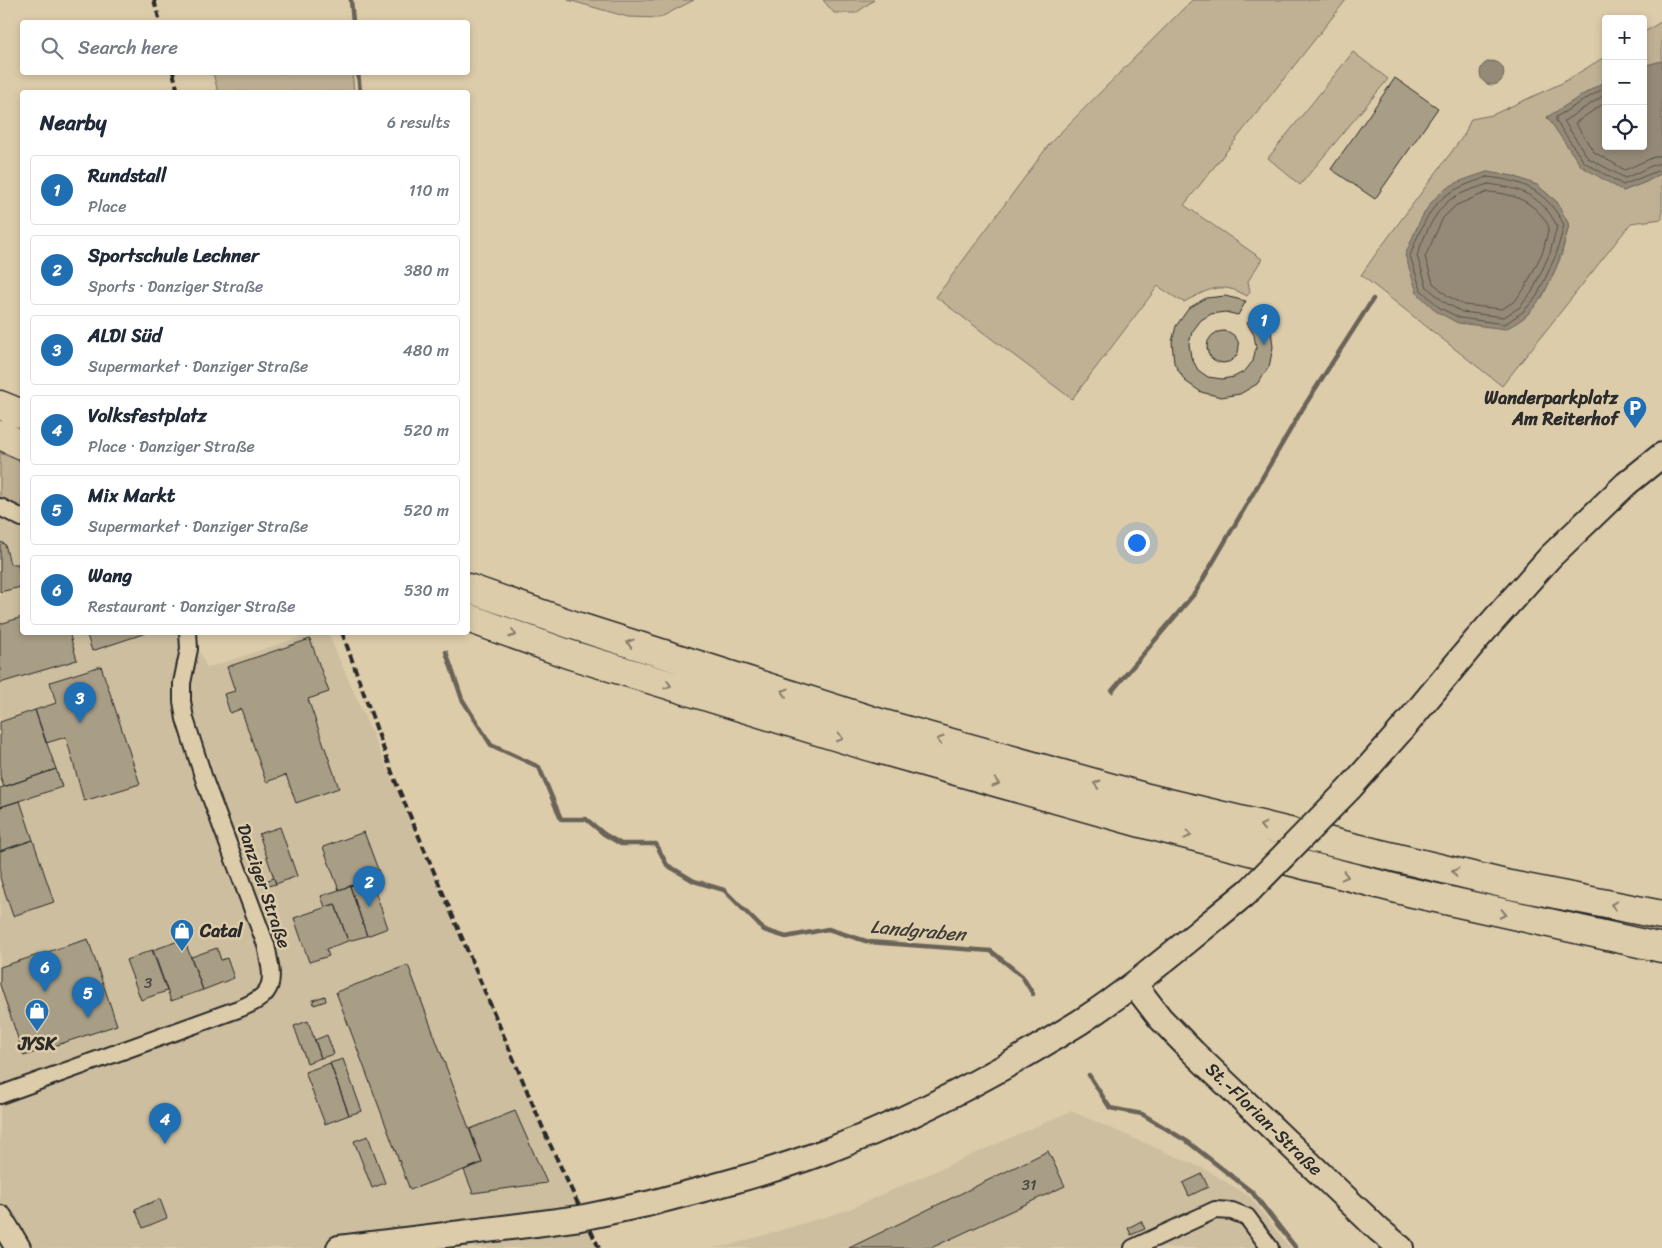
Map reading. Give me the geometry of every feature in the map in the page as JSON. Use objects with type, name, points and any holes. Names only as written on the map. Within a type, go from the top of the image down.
[{"type":"highway","points":[[0,405],[20,413]]},
{"type":"highway","points":[[0,435],[20,444]]},
{"type":"highway","points":[[470,589],[573,625],[880,723],[1144,797],[1510,885],[1662,915]]},
{"type":"highway","points":[[470,619],[568,654],[864,745],[1141,823],[1410,892],[1662,948]]},
{"type":"main road","points":[[339,1248],[580,1218],[647,1204],[758,1174],[821,1153],[885,1127],[984,1078],[1080,1021],[1134,984],[1250,890],[1350,788],[1404,727],[1477,639],[1550,557],[1626,484],[1662,455]]},
{"type":"main road","name":"St.-Florian-Straße","points":[[1134,984],[1160,1018],[1193,1052],[1379,1230],[1401,1248]]},
{"type":"main road","points":[[0,1218],[18,1248]]},
{"type":"street","points":[[0,507],[20,517]]},
{"type":"street","name":"Danziger Straße","points":[[0,1095],[241,1008],[255,1002],[267,993],[270,984],[270,966],[266,945],[204,782],[185,719],[182,684],[189,649],[188,635]]},
{"type":"street","points":[[1134,1248],[1215,1210],[1232,1211],[1247,1217],[1270,1248]]},
{"type":"shaded area","points":[[568,0],[694,0],[659,18],[628,17]]},
{"type":"shaded area","points":[[823,0],[874,0],[856,13],[834,13]]},
{"type":"shaded area","points":[[1192,0],[1346,0],[1184,205],[1262,259],[1248,281],[1250,292],[1247,296],[1230,289],[1215,288],[1184,302],[1158,286],[1072,399],[936,297],[1051,142]]},
{"type":"shaded area","points":[[1662,21],[1662,61],[1647,65],[1647,60],[1647,30]]},
{"type":"shaded area","points":[[1353,52],[1388,79],[1300,185],[1268,158]]},
{"type":"shaded area","points":[[1602,58],[1602,83],[1547,118],[1623,191],[1662,173],[1662,219],[1631,223],[1502,386],[1361,275],[1464,135],[1471,119],[1492,115],[1562,83]],"holes":[[[1487,172],[1513,176],[1537,185],[1557,202],[1569,225],[1561,257],[1542,298],[1443,190]]]},
{"type":"shaded area","points":[[214,75],[352,75],[354,90],[217,90]]},
{"type":"shaded area","points":[[0,453],[20,461],[20,513],[0,504]]},
{"type":"shaded area","points":[[0,507],[20,517],[20,635],[192,635],[207,668],[306,635],[329,635],[597,1248],[0,1248]]},
{"type":"shaded area","points":[[1071,1111],[1207,1170],[1250,1197],[1290,1248],[710,1248],[727,1246],[845,1211]]},
{"type":"water","points":[[1492,61],[1500,65],[1504,73],[1500,81],[1492,85],[1484,81],[1480,73],[1484,65]]},
{"type":"water","points":[[1662,61],[1662,173],[1623,191],[1581,166],[1547,117],[1602,83],[1602,150],[1647,150],[1647,65]]},
{"type":"water","points":[[1487,172],[1513,176],[1537,185],[1557,202],[1569,225],[1559,260],[1537,304],[1521,320],[1506,329],[1458,323],[1437,312],[1417,293],[1405,255],[1420,220],[1436,197],[1453,185]]},
{"type":"building","points":[[1395,78],[1438,108],[1375,199],[1331,169]]},
{"type":"building","points":[[1225,296],[1246,301],[1238,315],[1225,312],[1211,314],[1201,320],[1192,332],[1189,344],[1191,357],[1198,370],[1208,377],[1222,379],[1234,377],[1245,371],[1253,361],[1256,347],[1254,335],[1247,323],[1261,313],[1271,329],[1273,347],[1269,367],[1257,384],[1240,394],[1221,397],[1201,392],[1185,381],[1174,363],[1172,342],[1176,326],[1189,308],[1206,298]]},
{"type":"building","points":[[1223,331],[1229,332],[1234,336],[1238,341],[1238,353],[1234,358],[1229,362],[1223,363],[1217,362],[1212,358],[1208,353],[1207,347],[1208,341],[1212,336],[1217,332]]},
{"type":"building","points":[[0,542],[5,544],[10,564],[18,564],[20,587],[0,592]]},
{"type":"building","points":[[20,618],[20,635],[70,635],[77,660],[0,683],[0,624]]},
{"type":"building","points":[[87,635],[140,635],[92,651]]},
{"type":"building","points":[[310,639],[329,692],[308,699],[339,788],[296,803],[286,775],[266,782],[241,709],[230,713],[224,694],[235,691],[227,667]]},
{"type":"building","points":[[101,666],[140,784],[84,801],[66,737],[46,743],[35,710],[56,703],[50,682]]},
{"type":"building","points":[[35,710],[56,769],[4,787],[0,776],[0,722]]},
{"type":"building","points":[[56,769],[62,787],[0,807],[0,788]]},
{"type":"building","points":[[20,801],[33,840],[0,851],[0,807]]},
{"type":"building","points":[[280,827],[297,876],[276,884],[259,834]]},
{"type":"building","points":[[364,832],[380,875],[339,890],[323,847]]},
{"type":"building","points":[[33,840],[54,902],[13,916],[0,878],[0,851]]},
{"type":"building","points":[[274,878],[276,884],[264,887],[262,882]]},
{"type":"building","points":[[371,879],[388,928],[367,936],[350,886]]},
{"type":"building","points":[[350,886],[367,936],[348,941],[335,904],[325,907],[321,896]]},
{"type":"building","points":[[335,904],[348,941],[326,949],[329,956],[309,962],[294,918]]},
{"type":"building","points":[[88,939],[117,1025],[24,1056],[0,985],[0,967]]},
{"type":"building","points":[[184,939],[203,990],[171,1001],[153,950]]},
{"type":"building","points":[[217,948],[221,960],[227,958],[234,978],[203,990],[191,957]]},
{"type":"building","points":[[152,950],[167,991],[141,1000],[126,960]]},
{"type":"building","points":[[408,965],[482,1163],[410,1190],[336,992]]},
{"type":"building","points":[[325,996],[326,1001],[314,1005],[313,1000]]},
{"type":"building","points":[[308,1021],[321,1058],[307,1063],[294,1026]]},
{"type":"building","points":[[327,1035],[334,1054],[321,1058],[315,1040]]},
{"type":"building","points":[[343,1059],[362,1111],[349,1115],[330,1063]]},
{"type":"building","points":[[330,1063],[349,1115],[325,1124],[305,1072]]},
{"type":"building","points":[[515,1111],[547,1183],[473,1193],[464,1170],[482,1163],[470,1129]]},
{"type":"building","points":[[368,1136],[385,1183],[372,1188],[354,1141]]},
{"type":"building","points":[[1048,1151],[1065,1186],[931,1248],[849,1248]]},
{"type":"building","points":[[1202,1174],[1208,1187],[1189,1196],[1183,1183]]},
{"type":"building","points":[[160,1199],[167,1218],[143,1228],[135,1209]]},
{"type":"building","points":[[1141,1221],[1145,1229],[1131,1235],[1128,1228]]},
{"type":"waterway","name":"Landgraben","points":[[351,0],[353,20]]},
{"type":"waterway","name":"Landgraben","points":[[358,75],[360,90]]},
{"type":"waterway","points":[[1112,691],[1195,593],[1303,408],[1373,299]]},
{"type":"waterway","name":"Landgraben","points":[[446,652],[462,699],[491,745],[539,767],[561,819],[586,819],[604,834],[621,844],[656,844],[667,865],[694,881],[724,890],[764,930],[786,937],[828,929],[869,942],[991,951],[1022,976],[1033,994]]},
{"type":"waterway","name":"Landgraben","points":[[1089,1075],[1110,1108],[1142,1114],[1188,1142],[1252,1192],[1296,1248]]},
{"type":"railway","points":[[154,0],[159,20]]},
{"type":"railway","points":[[174,75],[178,90]]},
{"type":"railway","points":[[343,635],[394,778],[548,1140],[599,1248]]},
{"type":"place","name":"Rundstall","points":[[1264,345]]},
{"type":"place","name":"Wanderparkplatz Am Reiterhof","points":[[1635,429]]},
{"type":"place","name":"ALDI Süd","points":[[80,723]]},
{"type":"place","name":"Sportschule Lechner","points":[[369,907]]},
{"type":"place","name":"Catal","points":[[182,952]]},
{"type":"place","name":"Wang","points":[[45,992]]},
{"type":"place","name":"Mix Markt","points":[[88,1018]]},
{"type":"place","name":"JYSK","points":[[37,1032]]},
{"type":"place","name":"Volksfestplatz","points":[[165,1144]]}]
